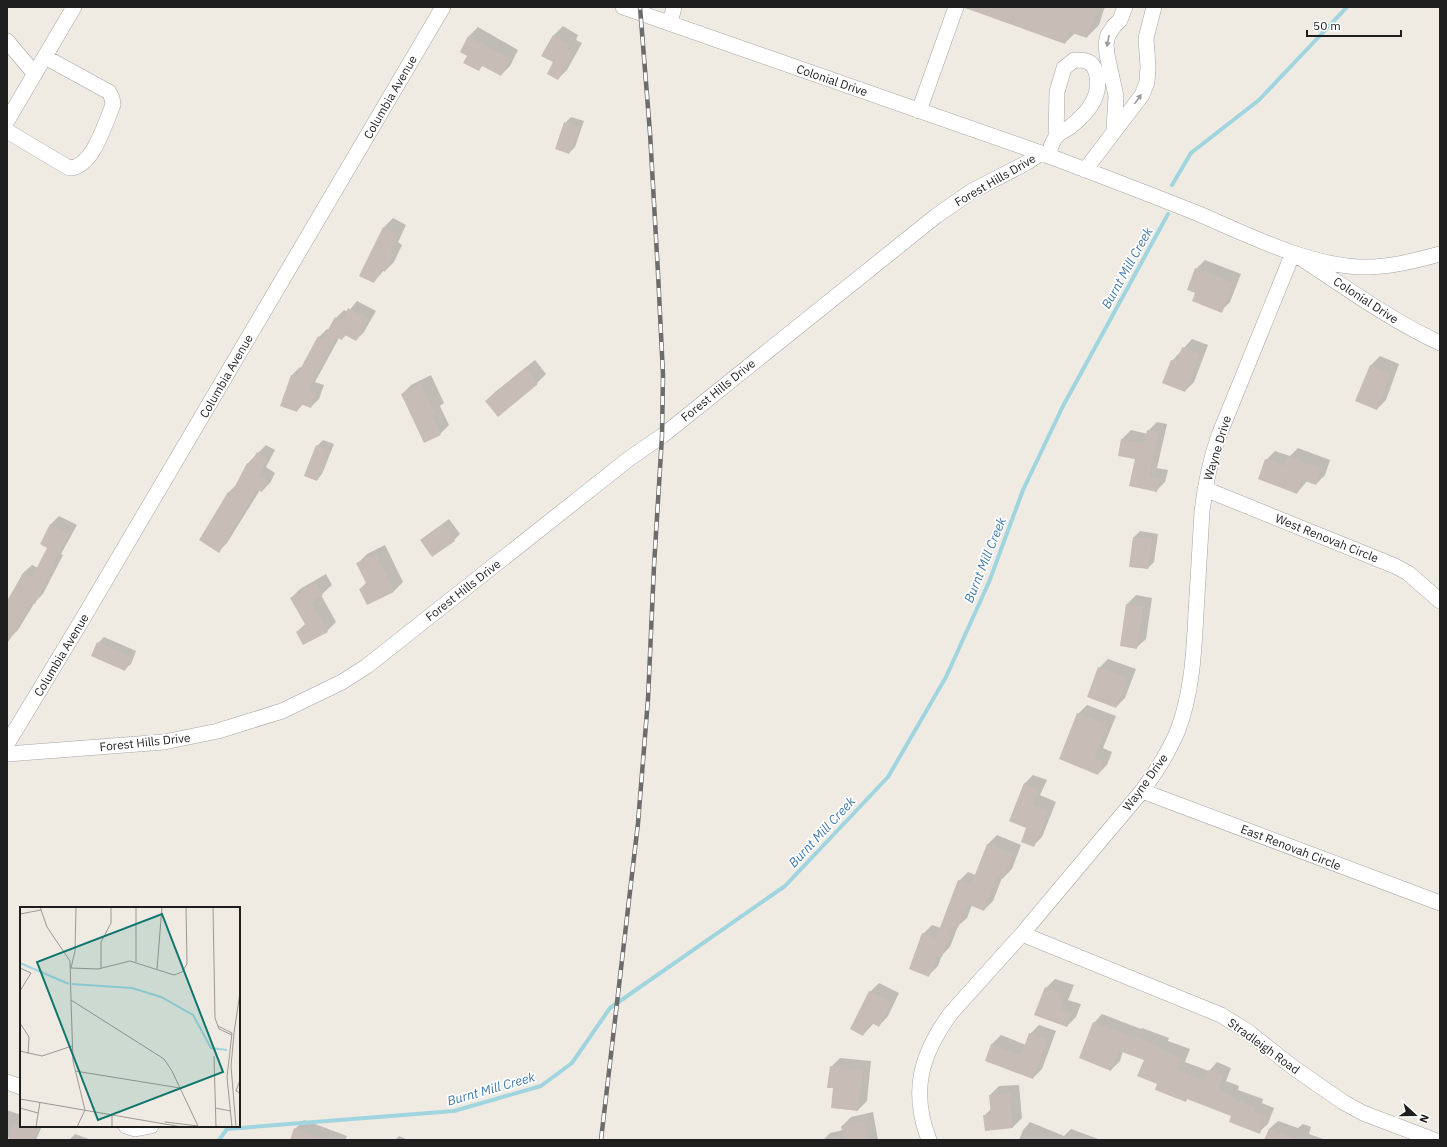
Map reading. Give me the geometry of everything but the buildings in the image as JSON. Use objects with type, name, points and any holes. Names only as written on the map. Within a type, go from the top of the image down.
[{"type":"street","points":[[7,121],[74,7]]},
{"type":"street","name":"Columbia Avenue","points":[[7,744],[86,613],[443,7]]},
{"type":"street","name":"Colonial Drive","points":[[623,7],[1044,155]]},
{"type":"street","points":[[670,24],[674,7]]},
{"type":"street","points":[[919,111],[956,7]]},
{"type":"street","points":[[1114,130],[1116,96],[1106,44],[1108,35],[1120,20],[1125,7]]},
{"type":"street","points":[[1085,170],[1142,95],[1147,82],[1147,28],[1154,7]]},
{"type":"street","points":[[7,41],[35,74]]},
{"type":"street","points":[[7,131],[69,168],[76,168],[84,162],[92,152],[113,105],[112,98],[109,92],[45,57]]},
{"type":"street","points":[[1044,155],[1056,136],[1080,120],[1091,107],[1095,95],[1097,78],[1094,66],[1085,60],[1074,60],[1064,68],[1056,92],[1056,136]]},
{"type":"street","name":"Forest Hills Drive","points":[[7,754],[164,742],[191,738],[218,732],[282,711],[342,682],[385,653],[630,458],[662,436],[936,216],[972,191],[1044,155],[1147,193],[1241,233],[1293,253],[1322,261],[1359,267],[1398,264],[1440,254]]},
{"type":"street","name":"Colonial Drive","points":[[1293,253],[1382,311],[1421,334],[1440,343]]},
{"type":"street","name":"Wayne Drive","points":[[929,1140],[921,1116],[919,1081],[923,1064],[932,1044],[951,1013],[1022,934],[1142,791],[1156,772],[1172,742],[1186,704],[1194,656],[1202,512],[1210,462],[1219,435],[1293,253]]},
{"type":"street","name":"West Renovah Circle","points":[[1205,489],[1395,566],[1408,574],[1440,601]]},
{"type":"street","name":"East Renovah Circle","points":[[1142,791],[1440,903]]},
{"type":"street","name":"Stradleigh Road","points":[[1022,934],[1221,1015],[1247,1031],[1294,1068],[1342,1102],[1370,1115],[1434,1140]]},
{"type":"street","points":[[7,1082],[20,1087]]},
{"type":"street","points":[[129,1127],[135,1129],[146,1127]]},
{"type":"waterway","name":"Burnt Mill Creek","points":[[1172,185],[1191,153],[1259,100],[1347,7]]},
{"type":"waterway","name":"Burnt Mill Creek","points":[[219,1140],[227,1129],[454,1111],[541,1086],[572,1063],[610,1008],[785,886],[888,777],[946,677],[989,582],[1023,490],[1063,406],[1168,214]]},
{"type":"railway","points":[[601,1140],[638,823],[648,699],[662,436],[663,375],[658,273],[650,133],[640,7]]}]
